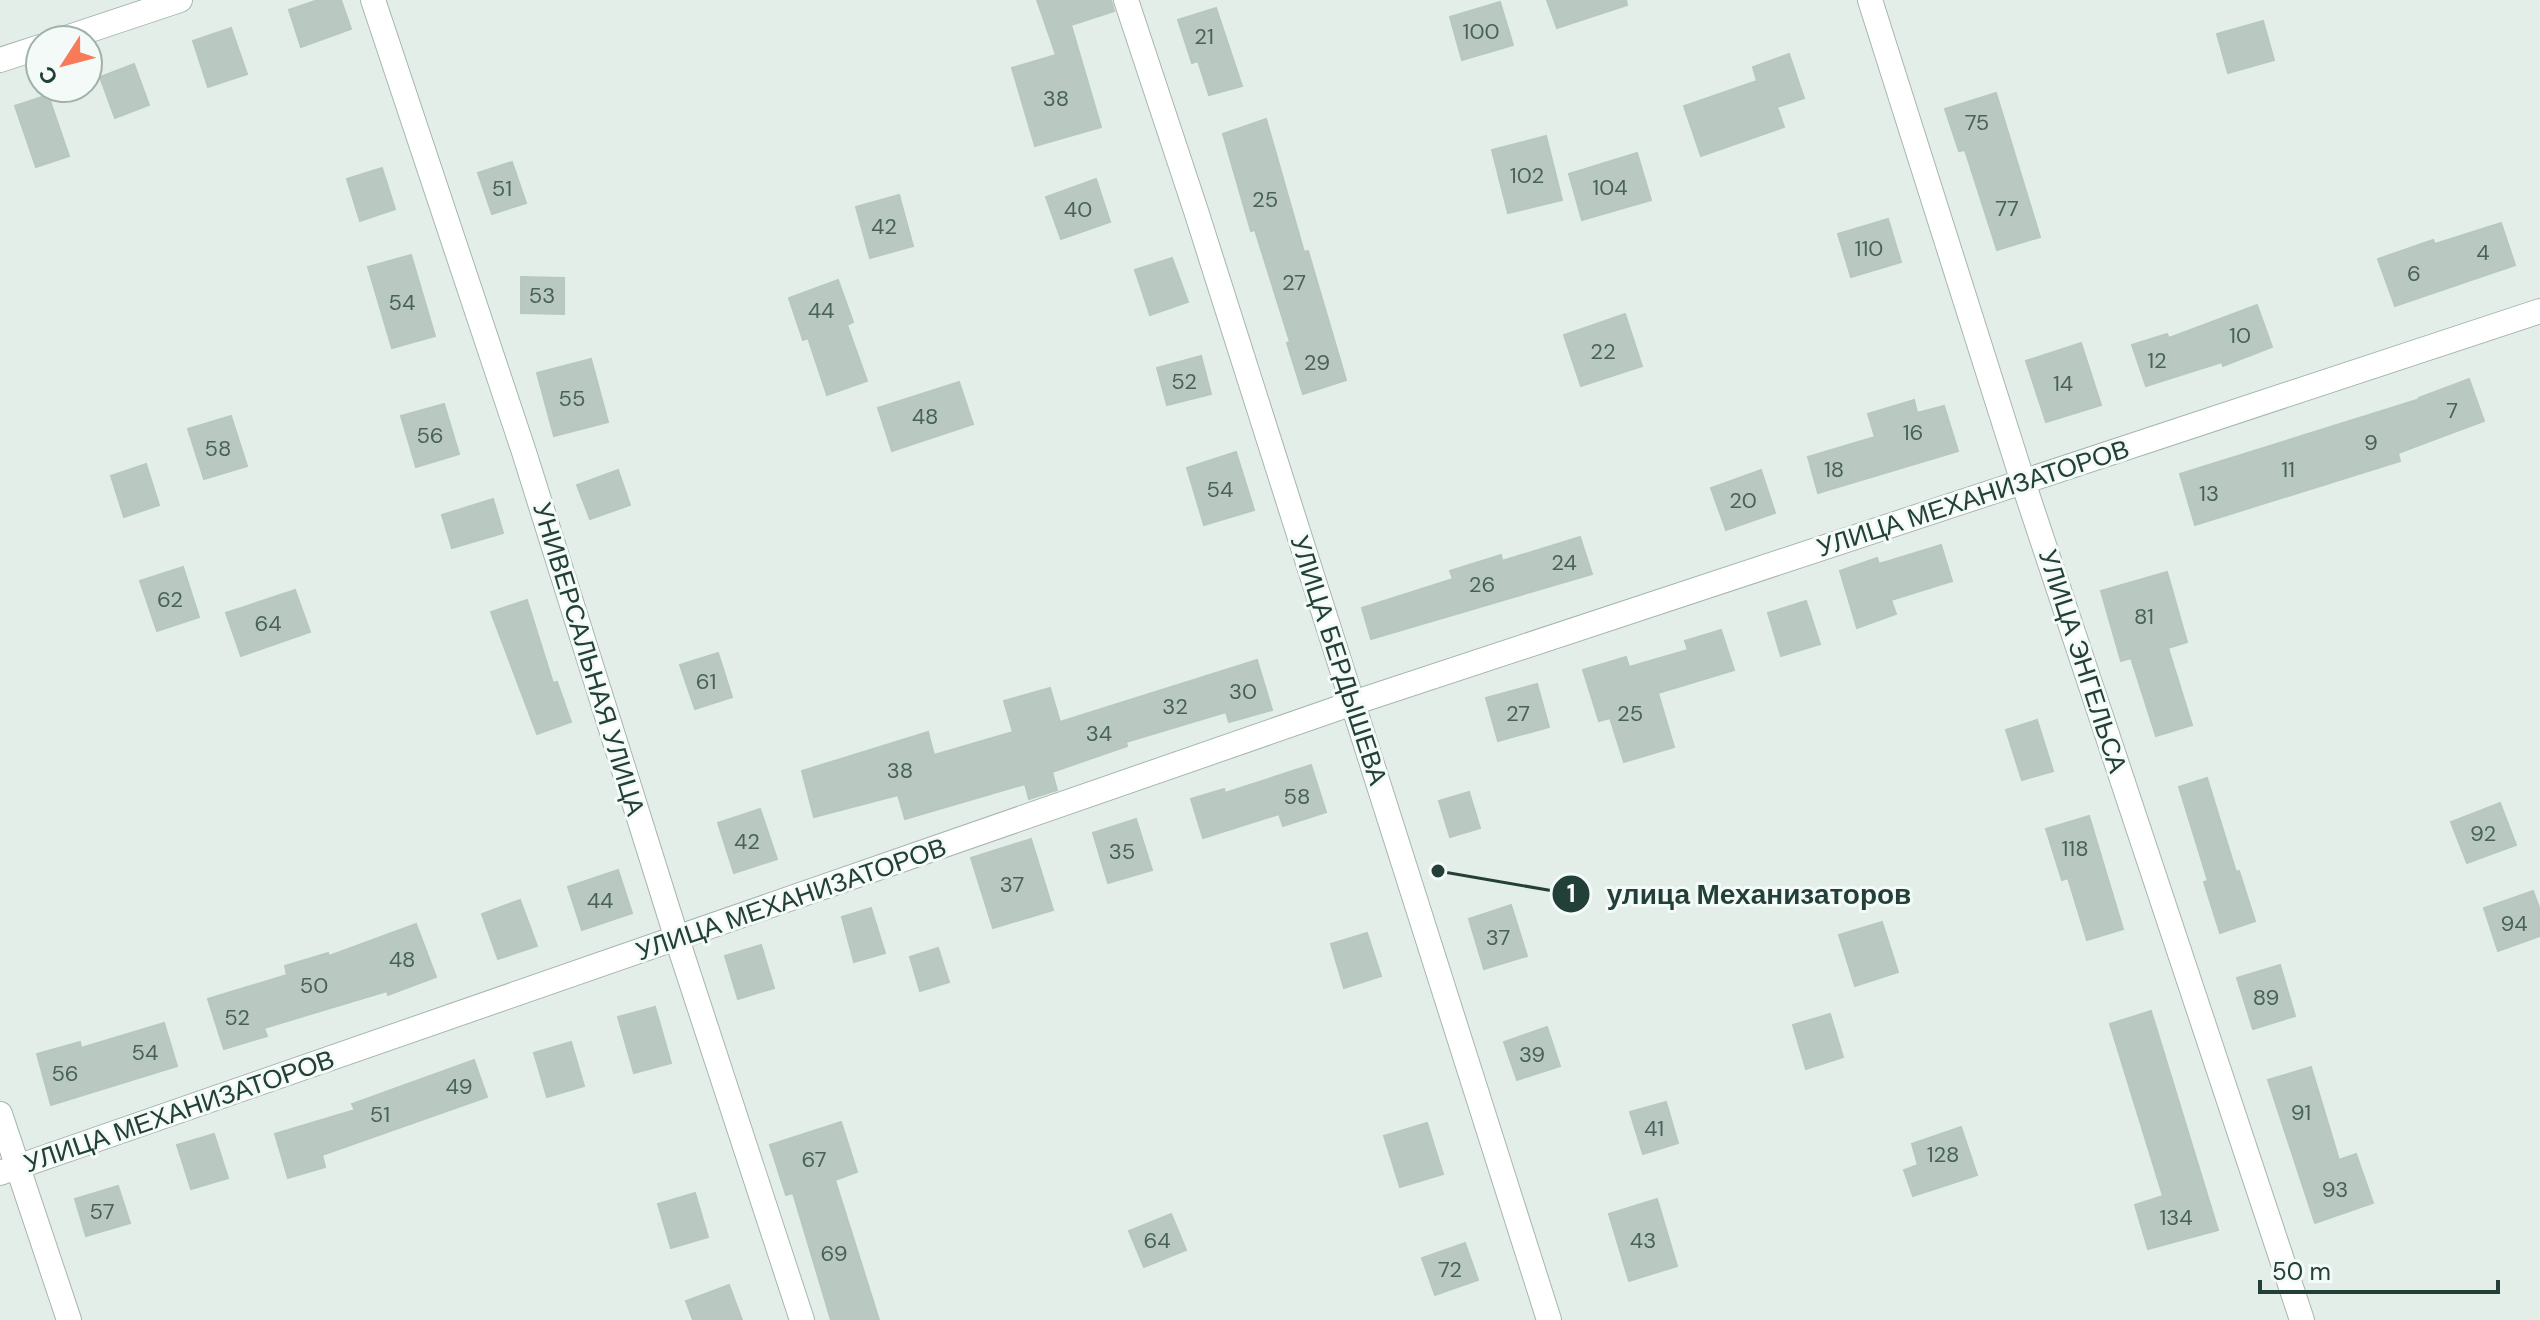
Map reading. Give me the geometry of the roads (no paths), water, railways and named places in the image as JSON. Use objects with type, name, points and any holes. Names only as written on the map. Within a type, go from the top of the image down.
[{"type":"street","points":[[104,25],[180,0]]},
{"type":"street","name":"УНИВЕРСАЛЬНАЯ УЛИЦА","points":[[373,0],[524,452],[677,939],[802,1320]]},
{"type":"street","name":"УЛИЦА БЕРДЫШЕВА","points":[[1126,0],[1549,1320]]},
{"type":"street","name":"УЛИЦА ЭНГЕЛЬСА","points":[[1870,0],[2023,482],[2302,1320]]},
{"type":"street","points":[[0,60],[24,52]]},
{"type":"street","name":"УЛИЦА МЕХАНИЗАТОРОВ","points":[[9,1170],[1353,703],[2540,311]]},
{"type":"street","points":[[0,1114],[9,1170],[69,1320]]},
{"type":"place","name":"улица Механизаторов","points":[[1438,871]]}]
